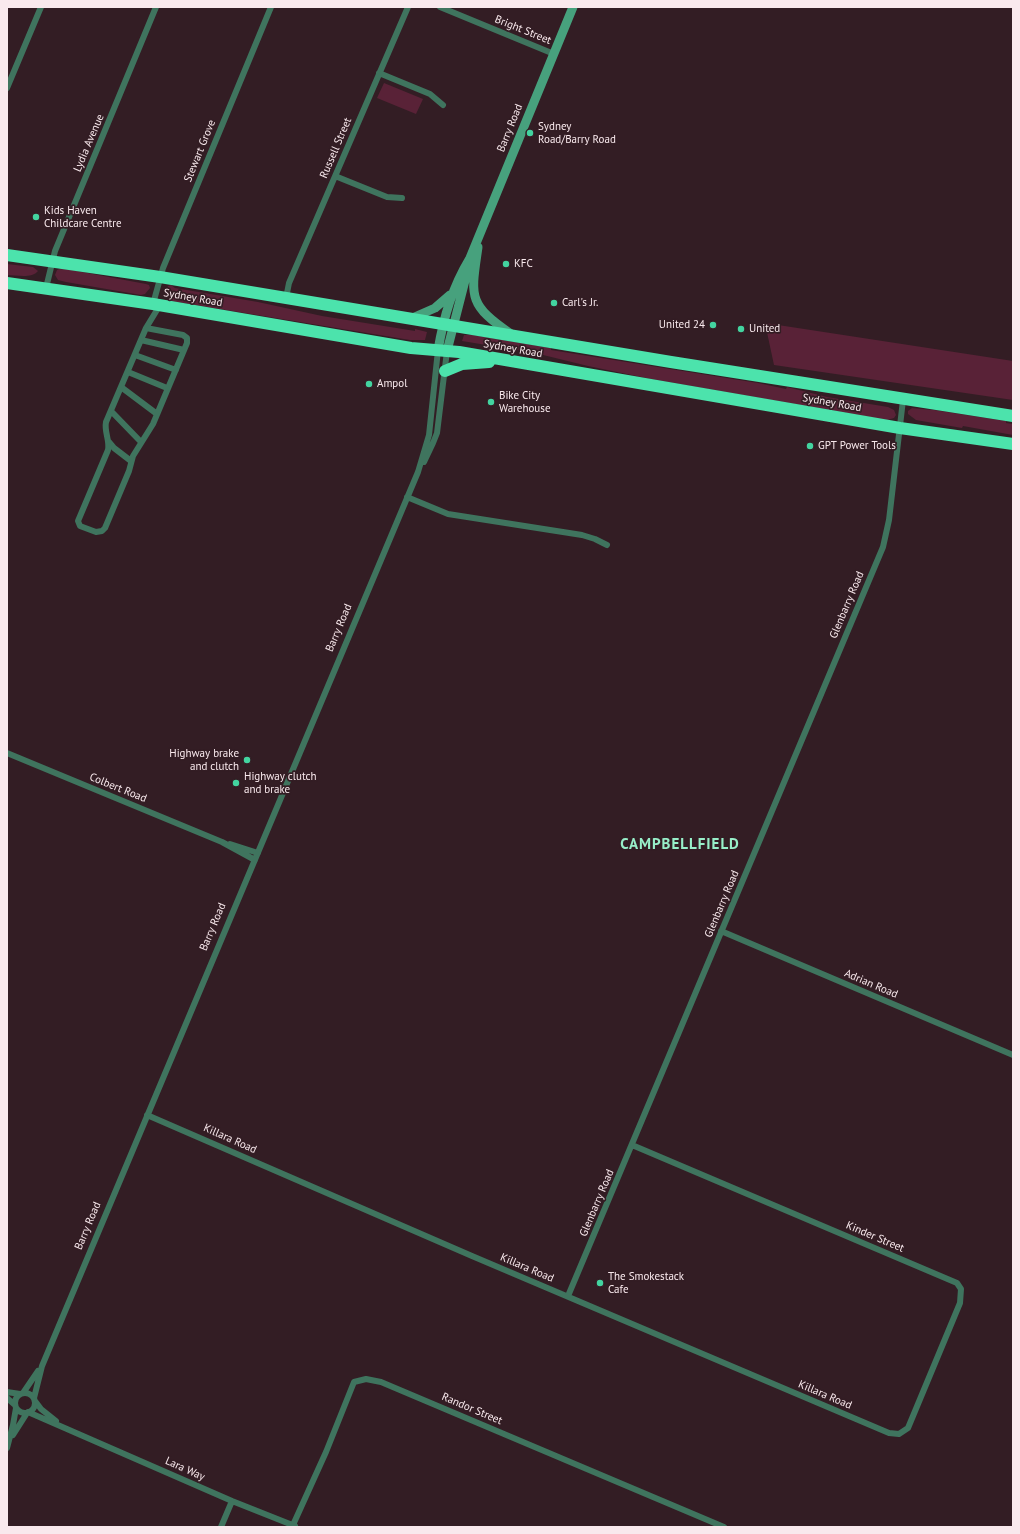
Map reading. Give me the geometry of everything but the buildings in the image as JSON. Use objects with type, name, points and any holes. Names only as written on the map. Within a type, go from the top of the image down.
[{"type":"highway","name":"Sydney Road","points":[[7,255],[52,260],[160,277],[903,400],[1013,416]]},
{"type":"highway","name":"Sydney Road","points":[[7,283],[157,305],[411,348],[504,360],[900,428],[1013,444]]},
{"type":"highway","points":[[445,371],[462,364],[504,360]]},
{"type":"main road","name":"Barry Road","points":[[448,325],[470,258],[573,7]]},
{"type":"main road","points":[[480,234],[473,283],[474,298],[484,312],[499,326],[513,336]]},
{"type":"main road","name":"Barry Road","points":[[443,351],[452,293],[459,276],[470,258]]},
{"type":"main road","points":[[409,319],[435,308],[452,293]]},
{"type":"street","points":[[7,88],[41,7]]},
{"type":"street","name":"Lydia Avenue","points":[[46,288],[52,260],[156,7]]},
{"type":"street","name":"Stewart Grove","points":[[109,442],[105,425],[157,305],[160,277],[271,7]]},
{"type":"street","name":"Russell Street","points":[[286,298],[290,283],[408,7]]},
{"type":"street","name":"Bright Street","points":[[440,7],[554,54]]},
{"type":"street","points":[[379,73],[430,94],[443,105]]},
{"type":"street","points":[[335,176],[388,197],[402,198]]},
{"type":"street","points":[[109,442],[106,456],[78,521],[80,526],[96,532],[104,530],[129,471],[131,461],[141,442],[150,430],[176,370],[187,340],[186,336],[146,328]]},
{"type":"street","points":[[141,340],[184,350]]},
{"type":"street","name":"Barry Road","points":[[35,1399],[42,1366],[407,497],[437,433],[445,371],[443,351]]},
{"type":"street","name":"Barry Road","points":[[418,472],[429,435],[443,351]]},
{"type":"street","points":[[135,355],[176,370]]},
{"type":"street","points":[[128,372],[167,388]]},
{"type":"street","points":[[121,387],[157,414]]},
{"type":"street","name":"Glenbarry Road","points":[[568,1296],[884,542],[889,520],[903,400]]},
{"type":"street","points":[[111,411],[141,442]]},
{"type":"street","points":[[109,442],[114,448],[131,461]]},
{"type":"street","points":[[407,497],[448,514],[582,535],[607,545]]},
{"type":"street","name":"Colbert Road","points":[[7,753],[222,842],[258,853]]},
{"type":"street","name":"Colbert Road","points":[[222,842],[255,860]]},
{"type":"street","name":"Adrian Road","points":[[721,931],[1013,1055]]},
{"type":"street","name":"Killara Road","points":[[147,1115],[472,1256],[889,1433],[901,1433]]},
{"type":"street","name":"Kinder Street","points":[[632,1145],[957,1283],[961,1293],[960,1303],[910,1426],[901,1433]]},
{"type":"street","name":"Barry Road","points":[[22,1393],[42,1366]]},
{"type":"street","name":"Randor Street","points":[[294,1526],[354,1382],[366,1379],[381,1382],[724,1527]]},
{"type":"street","points":[[7,1392],[29,1394],[35,1399],[40,1409],[66,1428]]},
{"type":"street","points":[[7,1449],[14,1425],[16,1398],[22,1393]]},
{"type":"street","points":[[7,1398],[21,1412],[28,1413],[66,1428]]},
{"type":"street","points":[[7,1449],[14,1433],[28,1413],[35,1407],[35,1399]]},
{"type":"street","name":"Lara Way","points":[[66,1428],[232,1501],[294,1526]]},
{"type":"street","points":[[221,1527],[232,1501]]},
{"type":"shaded area","points":[[384,83],[423,99],[416,114],[377,98]]},
{"type":"shaded area","points":[[7,264],[33,267],[38,271],[28,276],[7,275]]},
{"type":"shaded area","points":[[61,268],[146,284],[149,285],[150,288],[145,294],[141,295],[66,282],[58,280],[55,275],[57,270]]},
{"type":"shaded area","points":[[171,285],[175,288],[258,302],[322,316],[427,332],[425,340],[410,340],[171,301],[166,297],[165,292],[168,286]]},
{"type":"shaded area","points":[[765,323],[1013,361],[1013,400],[774,365]]},
{"type":"shaded area","points":[[464,335],[473,335],[551,348],[551,350],[758,383],[786,389],[787,387],[827,397],[888,407],[894,410],[896,415],[894,418],[887,420],[651,379],[535,353],[462,341]]},
{"type":"shaded area","points":[[912,408],[1006,421],[1006,423],[1013,424],[1013,435],[963,426],[962,428],[916,420],[908,414],[908,411]]},
{"type":"place","name":"Sydney Road/Barry Road","points":[[530,133]]},
{"type":"place","name":"Kids Haven Childcare Centre","points":[[36,217]]},
{"type":"place","name":"KFC","points":[[506,264]]},
{"type":"place","name":"Carl's Jr.","points":[[554,303]]},
{"type":"place","name":"United 24","points":[[713,325]]},
{"type":"place","name":"United","points":[[741,329]]},
{"type":"place","name":"Ampol","points":[[369,384]]},
{"type":"place","name":"Bike City Warehouse","points":[[491,402]]},
{"type":"place","name":"GPT Power Tools","points":[[810,446]]},
{"type":"place","name":"Highway brake and clutch","points":[[247,760]]},
{"type":"place","name":"Highway clutch and brake","points":[[236,783]]},
{"type":"place","name":"The Smokestack Cafe","points":[[600,1283]]},
{"type":"district","name":"CAMPBELLFIELD","points":[[680,845]]}]
